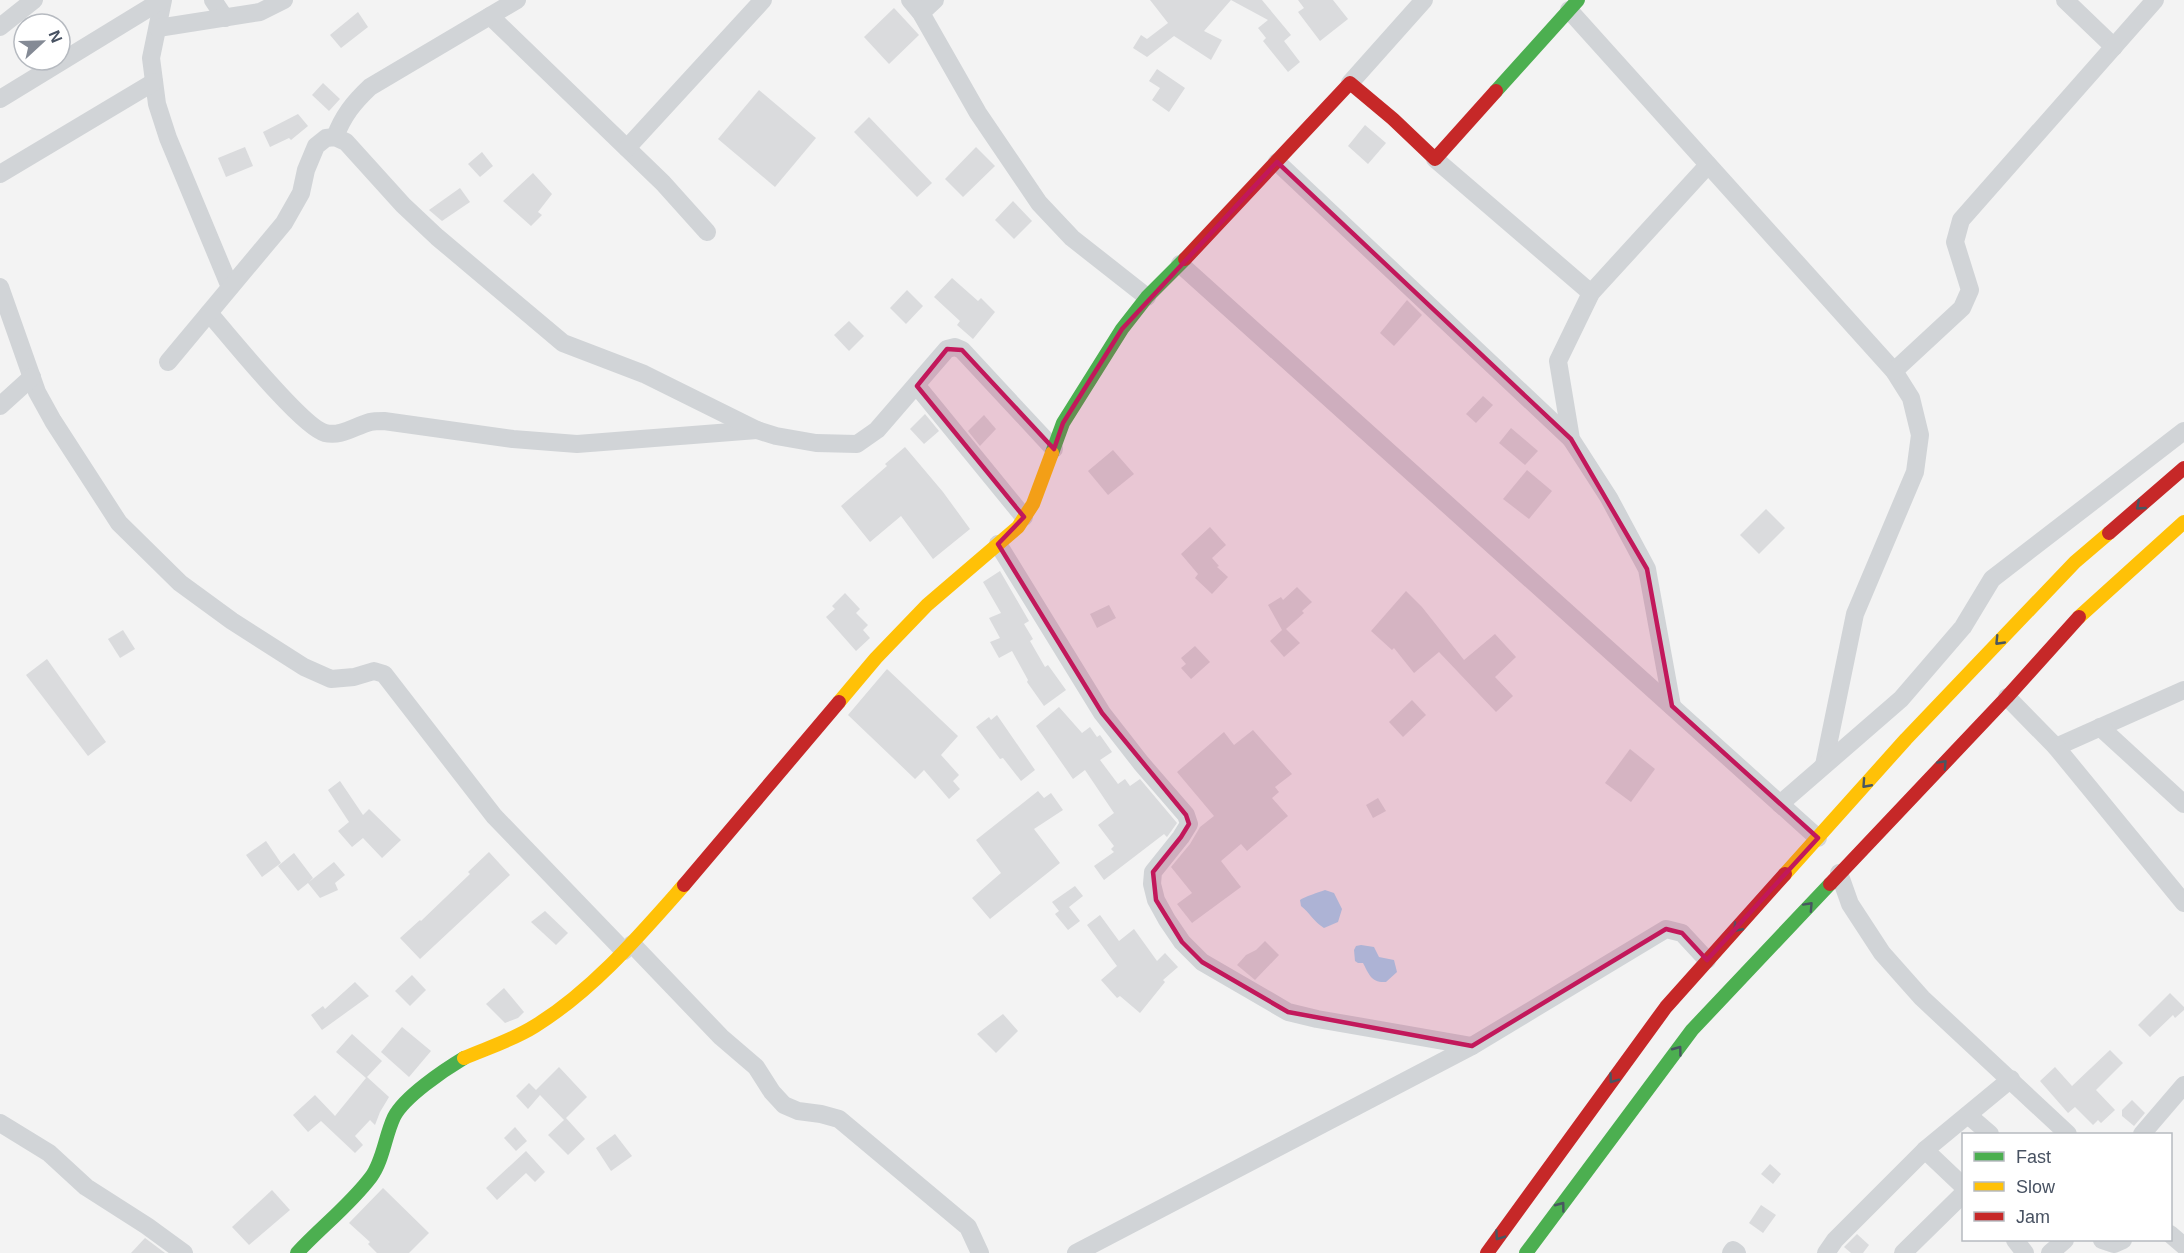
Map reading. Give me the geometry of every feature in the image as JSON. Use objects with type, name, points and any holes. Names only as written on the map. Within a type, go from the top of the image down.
[{"type":"main road","points":[[297,1253],[358,1193],[373,1175],[394,1117],[405,1101],[462,1059],[534,1027],[592,983],[628,948],[717,848],[876,658],[927,605],[1018,527],[1032,504],[1063,423],[1122,329],[1147,297],[1350,84],[1393,118],[1435,159],[1574,5]]},
{"type":"main road","points":[[1487,1253],[1666,1007],[1707,960],[1906,739],[2075,562],[2184,468]]},
{"type":"main road","points":[[1526,1253],[1692,1030],[2007,697],[2082,614],[2184,522]]},
{"type":"street","points":[[163,0],[152,58],[157,104],[168,138],[230,287]]},
{"type":"street","points":[[0,99],[163,0]]},
{"type":"street","points":[[213,0],[225,18]]},
{"type":"street","points":[[158,28],[260,12],[284,0]]},
{"type":"street","points":[[335,137],[341,120],[370,87],[517,0]]},
{"type":"street","points":[[627,148],[763,0]]},
{"type":"street","points":[[935,0],[916,7],[978,112],[1039,203],[1072,238],[1147,297]]},
{"type":"street","points":[[1350,84],[1424,0]]},
{"type":"street","points":[[2066,0],[2114,46]]},
{"type":"street","points":[[1894,371],[1962,308],[1970,290],[1955,242],[1961,220],[2155,0]]},
{"type":"street","points":[[0,27],[29,2]]},
{"type":"street","points":[[1574,5],[1708,165],[1894,371],[1911,398],[1920,435],[1915,472],[1855,614],[1824,765]]},
{"type":"street","points":[[490,16],[663,183],[707,232]]},
{"type":"street","points":[[0,174],[154,82]]},
{"type":"street","points":[[168,362],[284,223],[302,193],[306,170],[316,146],[326,138],[335,137],[346,141],[403,205],[437,237],[563,343],[644,374],[757,430],[816,443],[857,444],[878,430],[948,349],[955,347],[962,350],[1054,449]]},
{"type":"street","points":[[1435,159],[1591,293]]},
{"type":"street","points":[[1277,162],[1571,439],[1609,498],[1647,569],[1672,706]]},
{"type":"street","points":[[1571,439],[1558,361],[1591,293],[1708,165]]},
{"type":"street","points":[[1180,264],[1818,838]]},
{"type":"street","points":[[0,287],[37,392],[53,421],[119,523],[172,575],[232,621],[304,667],[332,679],[374,672],[384,674],[494,816],[628,948],[721,1037],[756,1067],[772,1092],[784,1105],[798,1111],[839,1119],[968,1227],[980,1253]]},
{"type":"street","points":[[209,313],[303,419],[324,433],[334,434],[369,422],[384,420],[513,439],[577,444],[757,430]]},
{"type":"street","points":[[0,406],[32,377]]},
{"type":"street","points":[[917,386],[1024,517]]},
{"type":"street","points":[[1780,804],[1901,699],[1963,627],[1992,579],[2184,431]]},
{"type":"street","points":[[998,544],[1102,712],[1141,763],[1186,815],[1189,824],[1154,872],[1152,884],[1156,900],[1182,942],[1202,962],[1288,1012],[1472,1046]]},
{"type":"street","points":[[2056,747],[2184,690]]},
{"type":"street","points":[[2007,697],[2056,747],[2184,903]]},
{"type":"street","points":[[2100,727],[2183,802]]},
{"type":"street","points":[[1839,873],[1850,904],[1882,953],[1922,998],[2067,1133]]},
{"type":"street","points":[[1076,1253],[1472,1046],[1666,929],[1682,933],[1707,960]]},
{"type":"street","points":[[1826,1253],[1835,1240],[1925,1150],[2011,1080]]},
{"type":"street","points":[[2143,1133],[2184,1085]]},
{"type":"street","points":[[1968,1115],[1989,1133]]},
{"type":"street","points":[[0,1123],[49,1153],[86,1187],[184,1253]]},
{"type":"street","points":[[1925,1150],[1962,1185]]},
{"type":"street","points":[[1903,1253],[1962,1195]]},
{"type":"street","points":[[2172,1236],[2184,1246]]},
{"type":"street","points":[[2050,1253],[2063,1241]]},
{"type":"street","points":[[2104,1241],[2114,1244],[2119,1241]]},
{"type":"street","points":[[1731,1253],[1733,1250],[1737,1253]]},
{"type":"highlighted area","points":[[1277,162],[1571,439],[1647,569],[1672,706],[1818,838],[1707,960],[1682,933],[1666,929],[1472,1046],[1288,1012],[1202,962],[1182,942],[1156,900],[1153,872],[1189,824],[1186,815],[1102,713],[998,544],[1024,517],[917,386],[947,349],[962,350],[1054,449],[1063,423],[1122,329]]},
{"type":"water","points":[[1325,890],[1334,893],[1342,909],[1338,922],[1324,928],[1301,906],[1300,900]]},
{"type":"water","points":[[1356,946],[1374,947],[1379,957],[1394,960],[1397,972],[1386,982],[1374,979],[1363,963],[1355,961],[1354,950]]},
{"type":"building","points":[[1150,0],[1231,0],[1204,31],[1222,40],[1211,60],[1174,36],[1147,57],[1133,48],[1141,35],[1147,39],[1168,23]]},
{"type":"building","points":[[1231,0],[1262,0],[1291,35],[1284,41],[1300,62],[1288,72],[1263,41],[1266,38],[1258,28],[1268,20]]},
{"type":"building","points":[[1298,0],[1333,0],[1348,19],[1320,41],[1298,12],[1304,8]]},
{"type":"building","points":[[894,8],[919,35],[889,64],[864,37]]},
{"type":"building","points":[[358,12],[368,27],[341,48],[330,35]]},
{"type":"building","points":[[1157,69],[1185,88],[1169,112],[1152,100],[1160,88],[1149,81]]},
{"type":"building","points":[[323,83],[340,99],[329,111],[312,95]]},
{"type":"building","points":[[759,90],[816,138],[775,187],[718,139]]},
{"type":"building","points":[[298,114],[308,126],[291,140],[289,138],[270,147],[263,132]]},
{"type":"building","points":[[869,117],[932,183],[917,197],[854,132]]},
{"type":"building","points":[[1365,125],[1386,143],[1368,164],[1348,146]]},
{"type":"building","points":[[245,147],[253,166],[226,177],[218,158]]},
{"type":"building","points":[[976,147],[995,166],[963,197],[945,179]]},
{"type":"building","points":[[482,152],[493,166],[480,177],[468,164]]},
{"type":"building","points":[[533,173],[552,194],[538,212],[542,215],[531,226],[503,201]]},
{"type":"building","points":[[460,188],[470,202],[442,221],[429,210]]},
{"type":"building","points":[[1013,201],[1032,221],[1014,239],[995,220]]},
{"type":"building","points":[[952,278],[978,301],[981,298],[995,312],[973,339],[957,325],[960,321],[934,297]]},
{"type":"building","points":[[907,290],[923,306],[906,324],[890,308]]},
{"type":"building","points":[[1407,300],[1422,315],[1394,346],[1380,333]]},
{"type":"building","points":[[849,321],[864,336],[849,351],[834,335]]},
{"type":"building","points":[[1483,396],[1493,405],[1476,423],[1466,414]]},
{"type":"building","points":[[925,414],[939,431],[924,444],[910,429]]},
{"type":"building","points":[[984,415],[996,429],[980,446],[968,431]]},
{"type":"building","points":[[1511,428],[1538,451],[1525,465],[1499,443]]},
{"type":"building","points":[[905,447],[943,492],[970,529],[933,559],[901,516],[870,542],[841,506]]},
{"type":"building","points":[[1113,450],[1134,474],[1108,495],[1088,471]]},
{"type":"building","points":[[1527,470],[1552,491],[1529,519],[1503,499]]},
{"type":"building","points":[[1766,509],[1785,528],[1759,554],[1740,535]]},
{"type":"building","points":[[1210,527],[1226,545],[1212,558],[1219,566],[1217,567],[1228,577],[1212,594],[1195,578],[1198,574],[1181,554]]},
{"type":"building","points":[[1000,571],[1029,621],[1024,624],[1033,639],[1030,641],[1045,667],[1048,665],[1066,690],[1044,706],[1027,682],[1012,651],[999,658],[990,642],[1000,638],[989,618],[1001,613],[983,582]]},
{"type":"building","points":[[1297,587],[1312,602],[1302,611],[1304,613],[1286,629],[1300,643],[1284,657],[1270,641],[1282,630],[1268,605],[1281,597],[1283,600]]},
{"type":"building","points":[[1406,591],[1422,607],[1464,660],[1495,634],[1516,657],[1495,677],[1513,696],[1496,712],[1439,652],[1414,673],[1394,648],[1392,650],[1371,631]]},
{"type":"building","points":[[845,593],[860,609],[856,613],[868,625],[863,630],[870,638],[856,651],[826,617],[835,609],[832,606]]},
{"type":"building","points":[[1109,605],[1116,618],[1097,628],[1090,614]]},
{"type":"building","points":[[123,630],[135,649],[120,658],[108,639]]},
{"type":"building","points":[[1195,646],[1210,662],[1191,679],[1181,668],[1186,664],[1181,658]]},
{"type":"building","points":[[47,659],[106,742],[88,756],[26,675]]},
{"type":"building","points":[[887,669],[958,736],[941,755],[959,775],[953,781],[960,789],[949,799],[924,770],[915,779],[848,715]]},
{"type":"building","points":[[1412,700],[1426,715],[1403,737],[1389,722]]},
{"type":"building","points":[[1059,707],[1082,733],[1090,727],[1097,737],[1100,735],[1112,752],[1100,760],[1118,784],[1125,779],[1130,786],[1140,779],[1177,823],[1167,837],[1164,834],[1104,880],[1094,866],[1114,852],[1111,849],[1114,846],[1098,825],[1114,813],[1085,770],[1073,779],[1036,726]]},
{"type":"building","points":[[997,715],[1035,770],[1021,781],[1003,758],[1000,759],[976,727],[989,717],[991,720]]},
{"type":"building","points":[[1253,730],[1292,774],[1275,787],[1279,792],[1272,798],[1288,816],[1247,851],[1241,844],[1221,861],[1241,887],[1192,923],[1177,904],[1192,893],[1171,867],[1190,844],[1200,827],[1214,816],[1177,772],[1224,732],[1234,745]]},
{"type":"building","points":[[1630,749],[1655,769],[1631,802],[1605,783]]},
{"type":"building","points":[[340,781],[363,815],[369,809],[401,840],[382,858],[363,838],[352,847],[338,831],[349,822],[328,790]]},
{"type":"building","points":[[1038,791],[1044,798],[1051,793],[1063,810],[1034,829],[1060,863],[990,919],[972,898],[1001,873],[976,840]]},
{"type":"building","points":[[1378,798],[1386,811],[1373,818],[1366,805]]},
{"type":"building","points":[[266,841],[281,863],[262,877],[246,855]]},
{"type":"building","points":[[489,852],[510,875],[420,959],[400,938],[470,874],[468,872]]},
{"type":"building","points":[[294,853],[313,878],[309,882],[334,862],[345,875],[335,883],[338,890],[320,898],[308,883],[298,891],[278,866]]},
{"type":"building","points":[[1075,886],[1083,896],[1069,907],[1080,921],[1068,930],[1055,914],[1059,911],[1052,902]]},
{"type":"building","points":[[545,911],[568,933],[556,945],[531,922]]},
{"type":"building","points":[[1100,915],[1119,941],[1134,929],[1157,961],[1165,953],[1178,967],[1163,980],[1165,982],[1140,1013],[1120,996],[1117,998],[1101,980],[1117,966],[1087,925]]},
{"type":"building","points":[[1265,941],[1279,955],[1255,980],[1237,965]]},
{"type":"building","points":[[412,975],[426,990],[410,1006],[395,991]]},
{"type":"building","points":[[355,982],[369,996],[322,1030],[311,1015],[323,1006],[325,1009]]},
{"type":"building","points":[[504,988],[524,1012],[518,1018],[505,1023],[486,1004]]},
{"type":"building","points":[[2170,993],[2184,1007],[2184,1010],[2175,1018],[2173,1015],[2150,1037],[2138,1025]]},
{"type":"building","points":[[1003,1014],[1018,1031],[996,1053],[977,1034]]},
{"type":"building","points":[[402,1027],[431,1051],[409,1077],[381,1052]]},
{"type":"building","points":[[352,1034],[382,1061],[367,1077],[389,1097],[375,1125],[370,1120],[355,1136],[363,1145],[355,1153],[321,1121],[308,1132],[293,1115],[315,1095],[335,1116],[366,1078],[336,1052]]},
{"type":"building","points":[[2110,1050],[2123,1063],[2096,1090],[2115,1110],[2101,1123],[2098,1120],[2093,1125],[2075,1107],[2068,1113],[2040,1081],[2055,1067],[2072,1086]]},
{"type":"building","points":[[559,1067],[587,1097],[566,1118],[585,1139],[568,1155],[548,1135],[564,1120],[540,1095],[528,1109],[516,1096],[529,1083],[536,1090]]},
{"type":"building","points":[[2132,1100],[2145,1113],[2134,1126],[2122,1116],[2122,1110]]},
{"type":"building","points":[[515,1127],[527,1141],[516,1151],[504,1138]]},
{"type":"building","points":[[615,1134],[632,1156],[611,1171],[596,1148]]},
{"type":"building","points":[[526,1151],[545,1172],[535,1182],[526,1173],[497,1200],[486,1188]]},
{"type":"building","points":[[1770,1164],[1781,1174],[1773,1184],[1761,1174]]},
{"type":"building","points":[[383,1188],[429,1233],[409,1253],[377,1253],[368,1244],[370,1242],[349,1223]]},
{"type":"building","points":[[272,1190],[290,1210],[249,1245],[232,1227]]},
{"type":"building","points":[[1761,1205],[1776,1215],[1763,1233],[1749,1223]]},
{"type":"building","points":[[1857,1234],[1869,1245],[1863,1253],[1851,1253],[1844,1247]]},
{"type":"building","points":[[145,1238],[165,1253],[131,1253]]},
{"type":"traffic: fast","points":[[1496,91],[1578,0]]},
{"type":"traffic: fast","points":[[1052,453],[1063,423],[1122,329],[1147,297],[1185,259]]},
{"type":"traffic: fast","points":[[1526,1253],[1692,1030],[1830,884]]},
{"type":"traffic: fast","points":[[297,1253],[371,1177],[399,1109],[425,1084],[464,1058]]},
{"type":"traffic: slow","points":[[839,702],[876,658],[927,605],[1018,527],[1033,504],[1052,453]]},
{"type":"traffic: slow","points":[[2079,617],[2184,522]]},
{"type":"traffic: slow","points":[[1785,874],[1906,739],[2075,562],[2109,533]]},
{"type":"traffic: slow","points":[[464,1058],[509,1040],[556,1012],[596,979],[684,885]]},
{"type":"traffic: jam","points":[[1185,259],[1350,83],[1393,119],[1435,159],[1496,91]]},
{"type":"traffic: jam","points":[[2109,533],[2184,468]]},
{"type":"traffic: jam","points":[[1830,884],[2007,697],[2079,617]]},
{"type":"traffic: jam","points":[[684,885],[839,702]]},
{"type":"traffic: jam","points":[[1487,1253],[1666,1007],[1785,874]]}]
